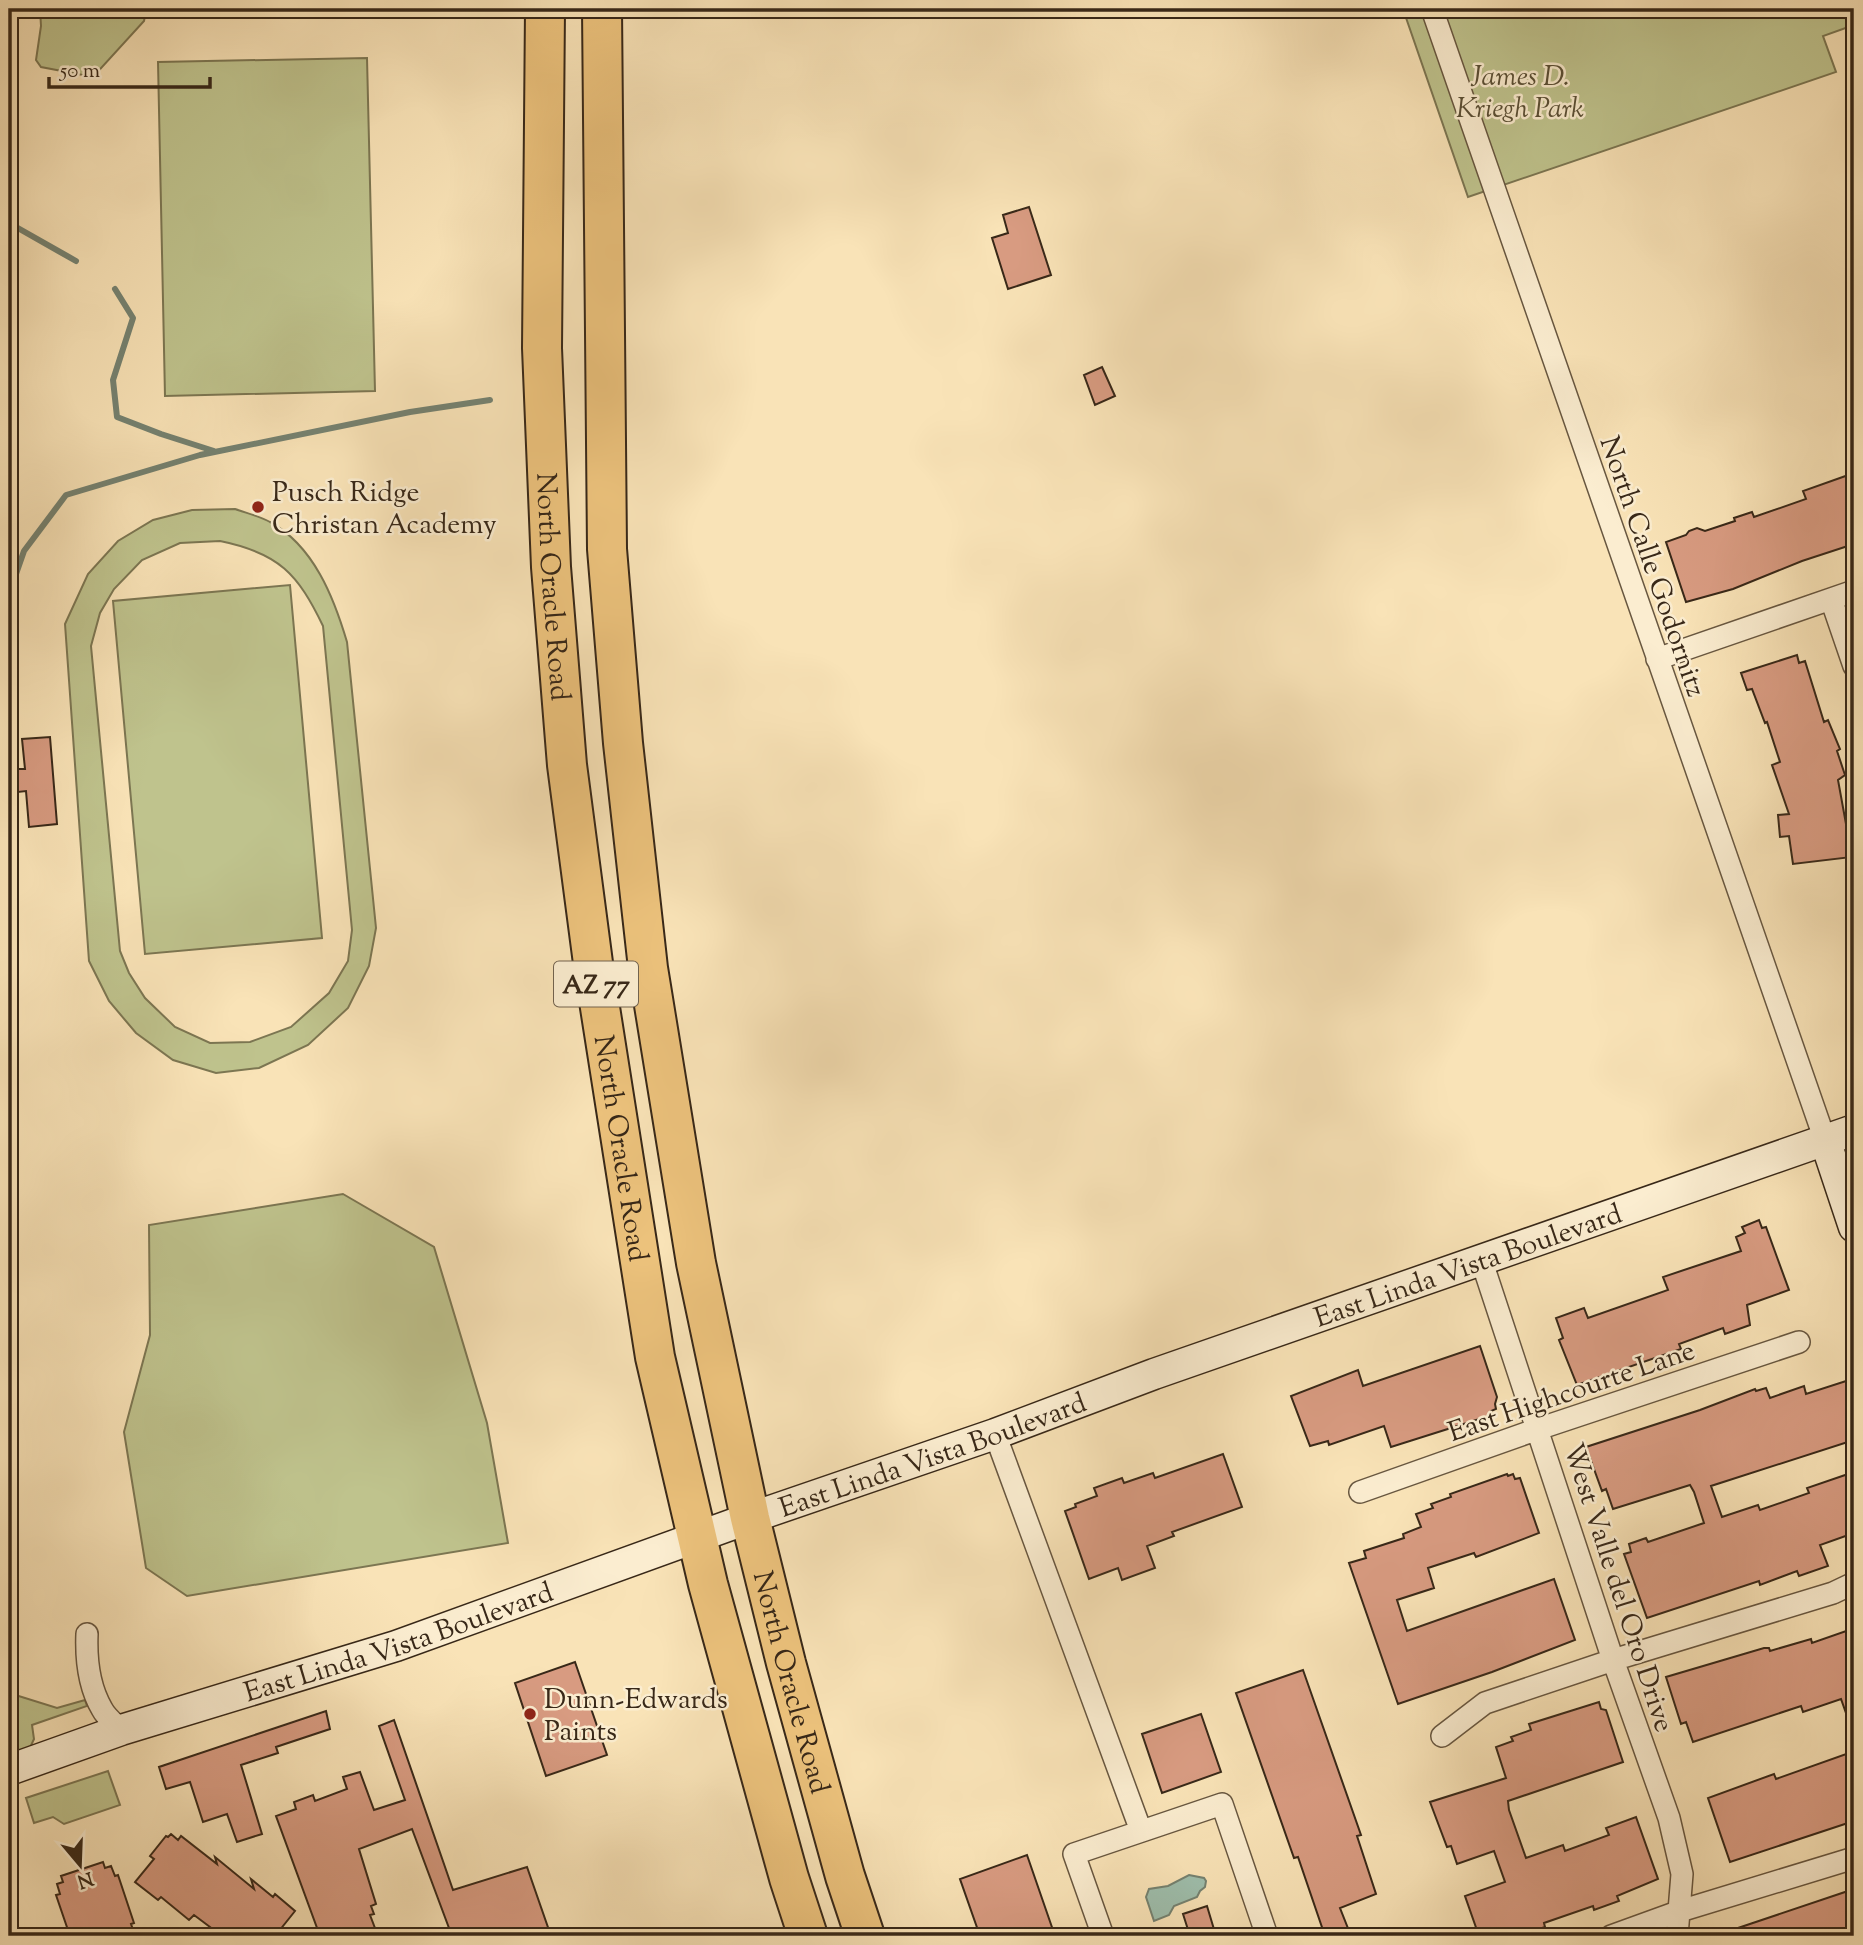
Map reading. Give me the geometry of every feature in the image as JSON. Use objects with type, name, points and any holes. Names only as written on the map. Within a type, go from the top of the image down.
[{"type":"highway","name":"North Oracle Road","points":[[545,9],[542,348],[551,566],[567,765],[593,963],[655,1357],[696,1538],[753,1750],[808,1936]]},
{"type":"highway","name":"North Oracle Road","points":[[602,9],[607,549],[623,743],[652,995],[696,1263],[750,1518],[786,1663],[845,1877],[865,1936]]},
{"type":"street","name":"North Calle Godornitz","points":[[1432,9],[1825,1140]]},
{"type":"street","points":[[1657,659],[1854,591]]},
{"type":"street","points":[[1830,599],[1854,666]]},
{"type":"street","name":"East Linda Vista Boulevard","points":[[9,1770],[121,1730],[396,1646],[750,1518],[995,1434],[1154,1374],[1854,1130]]},
{"type":"street","points":[[1825,1140],[1854,1227]]},
{"type":"street","name":"West Valle del Oro Drive","points":[[1481,1259],[1676,1844],[1682,1874],[1677,1936]]},
{"type":"street","name":"East Highcourte Lane","points":[[1360,1492],[1538,1429],[1800,1342]]},
{"type":"street","points":[[995,1434],[1141,1831]]},
{"type":"street","points":[[1442,1737],[1485,1703],[1613,1660],[1832,1593],[1854,1583]]},
{"type":"street","points":[[87,1634],[86,1663],[91,1678],[102,1709],[121,1730]]},
{"type":"street","points":[[1103,1936],[1074,1854],[1222,1804],[1267,1936]]},
{"type":"street","points":[[1611,1936],[1680,1911],[1854,1858]]},
{"type":"green space","points":[[40,9],[141,9],[145,16],[144,21],[93,77],[41,67],[36,60],[41,26]]},
{"type":"green space","name":"James D. Kriegh Park","points":[[1403,9],[1854,9],[1854,25],[1823,36],[1836,72],[1468,197]]},
{"type":"green space","points":[[367,58],[375,391],[165,396],[158,62]]},
{"type":"green space","points":[[235,509],[270,522],[299,545],[329,591],[347,642],[376,928],[369,966],[348,1008],[308,1045],[259,1068],[216,1073],[173,1060],[136,1033],[109,1001],[89,961],[65,624],[88,574],[118,541],[153,520],[192,510]],"holes":[[[220,541],[272,559],[284,568],[305,592],[323,626],[352,930],[348,961],[329,993],[291,1027],[250,1042],[210,1043],[175,1027],[145,998],[129,973],[120,951],[91,646],[100,613],[114,589],[142,560],[180,543]]]},
{"type":"green space","points":[[290,585],[322,938],[145,954],[113,601]]},
{"type":"green space","points":[[343,1194],[434,1247],[487,1423],[508,1543],[187,1596],[146,1568],[124,1432],[150,1335],[149,1225]]},
{"type":"green space","points":[[9,1693],[57,1708],[85,1700],[87,1706],[32,1725],[34,1739],[28,1752],[9,1759]]},
{"type":"green space","points":[[108,1771],[120,1805],[64,1824],[53,1817],[34,1823],[26,1798]]},
{"type":"shaded area","points":[[1189,1875],[1204,1878],[1205,1887],[1197,1897],[1174,1906],[1169,1915],[1154,1921],[1146,1897],[1149,1889],[1168,1886]]},
{"type":"building","points":[[1029,207],[1051,275],[1008,289],[992,238],[1008,233],[1003,215]]},
{"type":"building","points":[[1102,367],[1115,396],[1095,405],[1084,375]]},
{"type":"building","points":[[1854,473],[1854,544],[1802,561],[1733,589],[1686,602],[1666,542],[1697,528],[1705,531],[1752,512],[1754,517],[1806,499],[1803,491]]},
{"type":"building","points":[[1797,655],[1799,663],[1805,661],[1824,722],[1828,720],[1840,749],[1837,751],[1845,775],[1838,780],[1852,857],[1793,864],[1789,836],[1780,837],[1778,815],[1789,814],[1772,765],[1780,762],[1767,722],[1765,723],[1752,689],[1747,690],[1741,673]]},
{"type":"building","points":[[50,737],[57,824],[29,827],[26,791],[18,792],[16,769],[25,769],[22,739]]},
{"type":"building","points":[[1759,1220],[1762,1228],[1766,1227],[1789,1290],[1747,1305],[1750,1325],[1725,1334],[1723,1328],[1679,1344],[1681,1349],[1577,1385],[1559,1340],[1563,1338],[1556,1318],[1584,1308],[1588,1318],[1668,1290],[1663,1277],[1741,1251],[1736,1237],[1745,1233],[1742,1227]]},
{"type":"building","points":[[1480,1346],[1497,1397],[1496,1409],[1491,1411],[1492,1415],[1391,1447],[1384,1426],[1329,1445],[1328,1441],[1310,1446],[1291,1396],[1358,1370],[1363,1386]]},
{"type":"building","points":[[1846,1381],[1854,1406],[1854,1440],[1711,1486],[1722,1517],[1758,1505],[1760,1510],[1809,1493],[1807,1488],[1854,1472],[1854,1533],[1820,1545],[1828,1566],[1799,1576],[1797,1571],[1760,1585],[1759,1581],[1647,1618],[1624,1554],[1631,1552],[1629,1544],[1646,1538],[1648,1542],[1704,1523],[1694,1492],[1690,1485],[1613,1509],[1606,1489],[1602,1491],[1586,1447],[1755,1389],[1766,1388],[1770,1398],[1804,1386],[1806,1394]]},
{"type":"building","points":[[1223,1454],[1242,1507],[1172,1532],[1174,1536],[1147,1546],[1155,1568],[1122,1580],[1118,1568],[1089,1579],[1065,1511],[1097,1496],[1094,1488],[1122,1478],[1124,1483],[1153,1473],[1155,1478]]},
{"type":"building","points":[[1513,1474],[1515,1479],[1520,1478],[1539,1533],[1476,1557],[1474,1553],[1428,1568],[1434,1588],[1397,1600],[1407,1631],[1554,1579],[1575,1640],[1398,1704],[1349,1563],[1366,1558],[1364,1551],[1404,1538],[1403,1534],[1421,1527],[1416,1514],[1433,1508],[1431,1504],[1451,1497],[1450,1494]]},
{"type":"building","points":[[1849,1630],[1854,1644],[1854,1730],[1841,1699],[1803,1712],[1801,1706],[1693,1742],[1686,1722],[1681,1724],[1666,1677],[1764,1648],[1769,1648],[1770,1651],[1811,1639],[1812,1643]]},
{"type":"building","points":[[575,1662],[607,1755],[546,1776],[515,1683]]},
{"type":"building","points":[[1303,1670],[1361,1835],[1357,1836],[1376,1894],[1340,1908],[1351,1936],[1325,1936],[1298,1857],[1294,1858],[1236,1693]]},
{"type":"building","points":[[1599,1702],[1601,1709],[1606,1710],[1623,1762],[1508,1801],[1509,1810],[1526,1858],[1563,1845],[1565,1851],[1609,1835],[1606,1828],[1636,1817],[1658,1879],[1617,1896],[1619,1901],[1594,1910],[1593,1906],[1544,1923],[1545,1927],[1519,1936],[1479,1936],[1465,1896],[1505,1882],[1494,1851],[1457,1864],[1451,1846],[1447,1847],[1430,1802],[1506,1778],[1496,1747],[1513,1741],[1511,1737],[1531,1730],[1529,1724]]},
{"type":"building","points":[[326,1711],[330,1729],[276,1747],[278,1753],[241,1765],[262,1834],[237,1842],[227,1814],[203,1822],[190,1782],[166,1789],[159,1767]]},
{"type":"building","points":[[1201,1714],[1221,1772],[1162,1793],[1142,1734]]},
{"type":"building","points":[[394,1720],[453,1890],[527,1867],[551,1936],[452,1936],[412,1829],[359,1849],[376,1904],[371,1906],[374,1914],[370,1915],[378,1936],[320,1936],[276,1816],[296,1809],[294,1802],[313,1795],[315,1801],[347,1789],[343,1777],[360,1772],[374,1810],[405,1800],[379,1726]]},
{"type":"building","points":[[1849,1753],[1854,1767],[1854,1821],[1730,1862],[1708,1798],[1774,1774],[1776,1779]]},
{"type":"building","points":[[171,1834],[178,1840],[181,1836],[217,1864],[215,1857],[254,1889],[251,1879],[295,1911],[275,1936],[222,1936],[194,1915],[189,1920],[161,1897],[158,1900],[135,1882],[154,1859],[150,1856],[166,1836]]},
{"type":"building","points":[[1027,1855],[1055,1936],[980,1936],[960,1879]]},
{"type":"building","points":[[103,1862],[105,1868],[111,1866],[115,1876],[118,1875],[134,1923],[131,1924],[135,1936],[70,1936],[56,1895],[60,1894],[57,1884],[63,1882],[61,1876]]},
{"type":"building","points":[[1854,1889],[1854,1936],[1723,1936],[1723,1933]]},
{"type":"building","points":[[1207,1906],[1216,1936],[1190,1936],[1183,1914]]},
{"type":"waterway","points":[[9,223],[76,261]]},
{"type":"waterway","points":[[115,289],[133,318],[113,380],[117,417],[214,451]]},
{"type":"waterway","points":[[9,594],[24,551],[66,495],[200,455],[410,412],[490,400]]},
{"type":"place","name":"Pusch Ridge Christan Academy","points":[[258,507]]},
{"type":"place","name":"Dunn-Edwards Paints","points":[[530,1714]]}]
